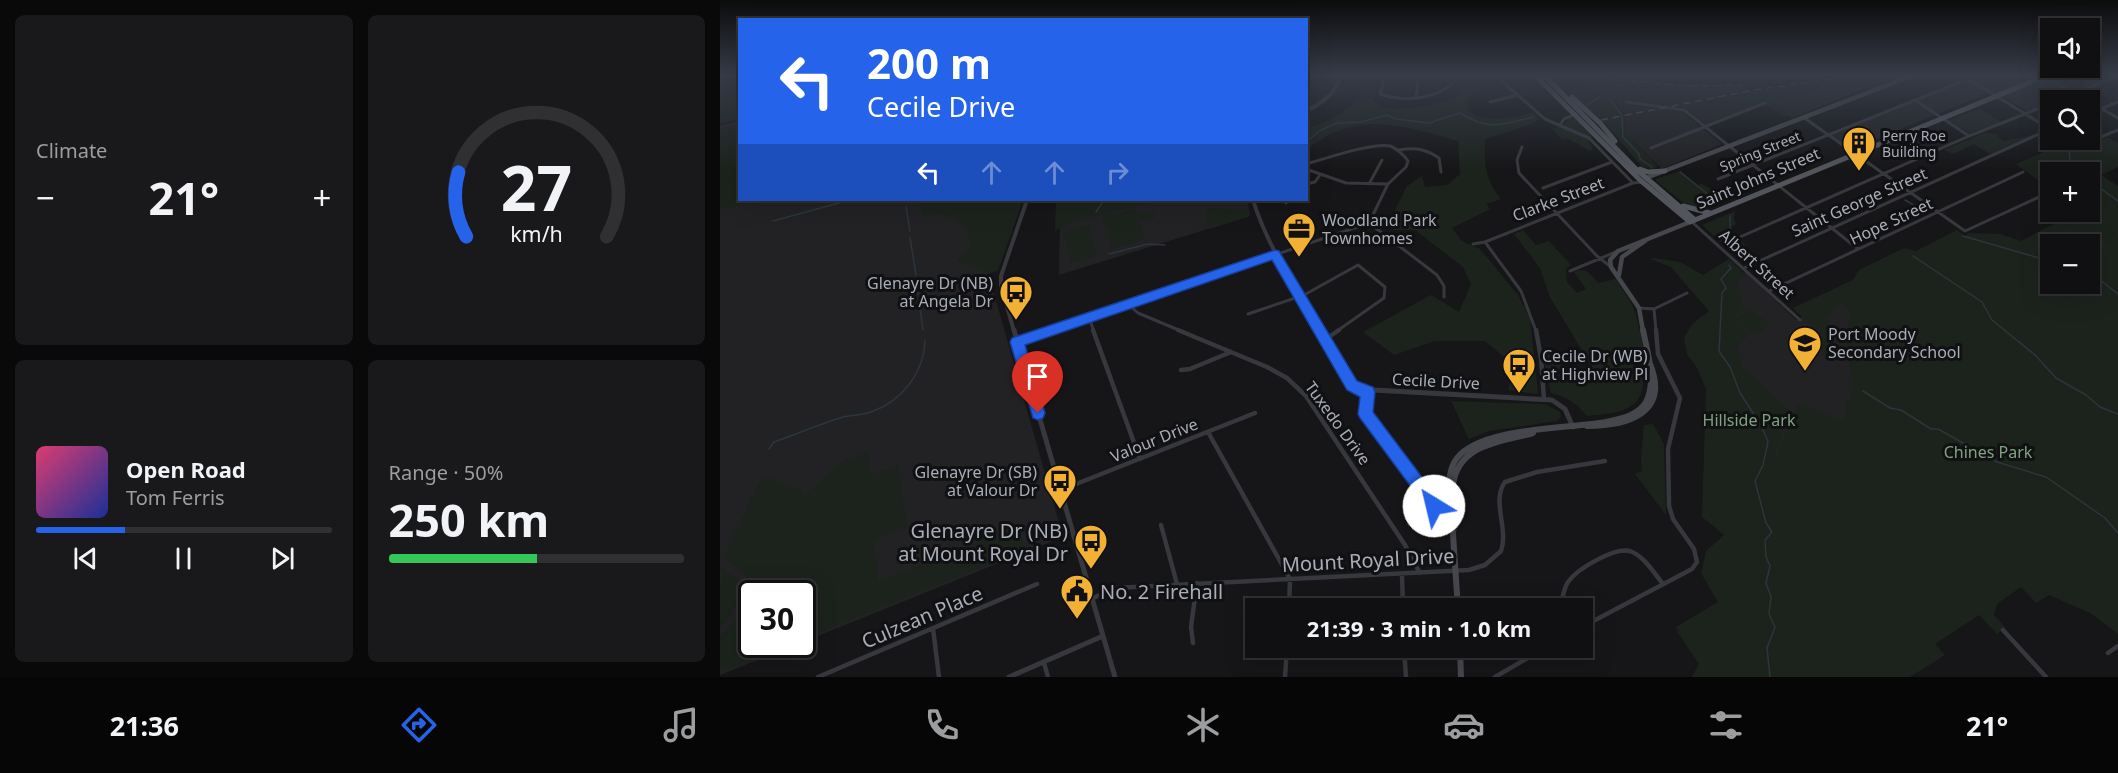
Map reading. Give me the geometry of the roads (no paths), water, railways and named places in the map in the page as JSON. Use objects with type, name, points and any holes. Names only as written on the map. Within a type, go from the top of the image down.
[{"type":"main road","points":[[1572,107],[1623,154],[1642,179],[1691,210],[1711,213]]},
{"type":"main road","points":[[1573,107],[1642,179],[1694,222]]},
{"type":"main road","points":[[1582,107],[1600,123],[1623,154]]},
{"type":"main road","name":"Clarke Street","points":[[1642,179],[1831,107]]},
{"type":"main road","name":"Saint Johns Street","points":[[1618,251],[1694,222],[1968,107]]},
{"type":"main road","points":[[1632,164],[1648,172],[1665,171]]},
{"type":"main road","points":[[1679,204],[1694,222]]},
{"type":"main road","name":"Saint Johns Street","points":[[1620,277],[1618,264],[1622,257],[1646,240]]},
{"type":"main road","points":[[1457,598],[1453,534],[1456,522],[1453,483],[1462,461],[1485,444],[1541,431],[1625,423],[1646,411],[1652,404],[1656,389],[1654,371],[1649,362],[1640,308],[1611,267],[1611,258],[1618,251]]},
{"type":"main road","points":[[1460,658],[1461,677]]},
{"type":"street","points":[[1531,107],[1545,119],[1589,138],[1633,183]]},
{"type":"street","points":[[1659,107],[1684,110],[1858,249]]},
{"type":"street","points":[[1651,148],[1756,107]]},
{"type":"street","name":"Spring Street","points":[[1718,179],[1896,107]]},
{"type":"street","points":[[1926,107],[1969,136]]},
{"type":"street","points":[[2013,107],[2040,123]]},
{"type":"street","points":[[2101,109],[2107,107]]},
{"type":"street","points":[[1740,237],[1969,136],[2040,108]]},
{"type":"street","points":[[2101,109],[2118,118]]},
{"type":"street","points":[[1560,125],[1564,119],[1579,113]]},
{"type":"street","points":[[1803,117],[1936,213],[1965,231],[2040,197]]},
{"type":"street","points":[[2100,137],[2118,130]]},
{"type":"street","name":"Saint George Street","points":[[1744,268],[2040,134]]},
{"type":"street","points":[[1017,342],[1369,223],[1388,184],[1406,167],[1408,161],[1399,150],[1390,146],[1370,147],[1308,163]]},
{"type":"street","points":[[1522,147],[1516,159],[1519,173],[1599,258],[1611,267]]},
{"type":"street","points":[[1399,150],[1420,148],[1430,152],[1438,158],[1441,172]]},
{"type":"street","points":[[1369,184],[1382,159]]},
{"type":"street","points":[[1544,188],[1612,162]]},
{"type":"street","points":[[1308,170],[1346,183],[1388,184]]},
{"type":"street","name":"Hope Street","points":[[1769,291],[2023,172]]},
{"type":"street","points":[[1308,184],[1315,182],[1320,175]]},
{"type":"street","name":"Clarke Street","points":[[1473,244],[1485,242],[1642,179]]},
{"type":"street","points":[[1027,201],[1000,281],[1115,677]]},
{"type":"street","name":"Cecile Drive","points":[[1253,201],[1275,254],[1354,388],[1368,392],[1544,399]]},
{"type":"street","name":"Albert Street","points":[[1694,222],[1800,320]]},
{"type":"street","points":[[1369,223],[1437,275],[1444,286],[1444,297]]},
{"type":"street","points":[[1485,242],[1522,292],[1531,310],[1536,329],[1544,399],[1557,402],[1563,407],[1573,427]]},
{"type":"street","name":"Saint Johns Street","points":[[1570,271],[1618,251]]},
{"type":"street","points":[[1248,314],[1300,296],[1358,265],[1385,287],[1386,293],[1381,303],[1325,340]]},
{"type":"street","points":[[1640,308],[1654,309],[1687,293]]},
{"type":"street","name":"Tuxedo Drive","points":[[1129,305],[1138,313],[1232,352],[1287,378],[1306,396],[1405,545],[1420,573]]},
{"type":"street","points":[[1593,621],[1692,569],[1697,562],[1694,549],[1673,519],[1669,506],[1669,442],[1680,398],[1658,354],[1654,309]]},
{"type":"street","points":[[1089,318],[1140,459]]},
{"type":"street","points":[[1181,370],[1190,369],[1232,352]]},
{"type":"street","points":[[1368,392],[1365,414],[1434,506]]},
{"type":"street","name":"Valour Drive","points":[[1061,490],[1255,413]]},
{"type":"street","points":[[1208,432],[1290,579],[1289,598]]},
{"type":"street","name":"Mount Royal Drive","points":[[1093,598],[1115,588],[1402,574],[1477,568],[1493,562],[1502,555],[1504,543],[1500,492],[1506,481],[1520,476],[1605,461]]},
{"type":"street","points":[[1161,525],[1167,538],[1169,559],[1175,570],[1177,584]]},
{"type":"street","points":[[1563,598],[1570,579],[1585,567],[1620,550],[1629,550],[1637,556],[1663,584]]},
{"type":"street","points":[[1402,574],[1403,598]]},
{"type":"street","points":[[1193,643],[1191,627],[1197,583]]},
{"type":"street","name":"Culzean Place","points":[[818,677],[1037,584]]},
{"type":"street","points":[[933,628],[939,677]]},
{"type":"street","points":[[2003,630],[2043,676]]},
{"type":"street","points":[[1009,677],[1103,636]]},
{"type":"street","points":[[2108,653],[2118,646]]},
{"type":"street","points":[[1285,677],[1286,658]]},
{"type":"street","points":[[1405,658],[1406,677]]},
{"type":"street","points":[[1495,677],[1528,658]]},
{"type":"street","points":[[1044,663],[1048,677]]},
{"type":"waterway","points":[[1616,107],[1622,115],[1623,137],[1639,154],[1640,159],[1652,167]]},
{"type":"waterway","points":[[1308,140],[1321,130],[1337,123],[1361,122],[1387,115],[1396,119],[1429,123],[1460,113],[1470,119],[1496,125],[1533,117]]},
{"type":"waterway","points":[[2069,150],[2071,162]]},
{"type":"waterway","points":[[1680,172],[1715,200]]},
{"type":"waterway","points":[[2100,188],[2118,201]]},
{"type":"waterway","points":[[1905,200],[1924,211]]},
{"type":"waterway","points":[[773,221],[846,201]]},
{"type":"waterway","points":[[1096,212],[1103,201]]},
{"type":"waterway","points":[[906,207],[910,231]]},
{"type":"waterway","points":[[1730,216],[1731,250]]},
{"type":"waterway","points":[[1963,236],[2040,257]]},
{"type":"waterway","points":[[910,237],[916,275]]},
{"type":"waterway","points":[[1109,254],[1148,244],[1165,245]]},
{"type":"waterway","points":[[1913,256],[1982,302],[1992,320],[2035,355],[2056,378],[2086,395],[2100,407],[2118,414]]},
{"type":"waterway","points":[[1729,265],[1731,268],[1721,279],[1726,288],[1722,293],[1719,351],[1730,367],[1740,393],[1761,425],[1768,442],[1763,465],[1755,481],[1766,523],[1772,532],[1765,540],[1766,557],[1770,566],[1766,583],[1771,597],[1769,614],[1775,627],[1767,648],[1770,677]]},
{"type":"waterway","points":[[916,280],[918,294]]},
{"type":"waterway","points":[[2100,280],[2118,294]]},
{"type":"waterway","points":[[919,300],[923,330]]},
{"type":"waterway","points":[[769,449],[774,442],[843,417],[871,412],[892,401],[916,374],[924,352],[925,340]]},
{"type":"waterway","points":[[1863,391],[1890,408],[1901,410],[1931,429],[1938,429],[1997,462],[2046,477],[2105,518],[2118,533]]},
{"type":"railway","points":[[1601,120],[1669,107]]},
{"type":"place","name":"Perry Roe Building","points":[[1859,172]]},
{"type":"place","name":"Woodland Park Townhomes","points":[[1299,258]]},
{"type":"place","name":"Glenayre Dr (NB) at Angela Dr","points":[[1016,321]]},
{"type":"place","name":"Port Moody Secondary School","points":[[1805,372]]},
{"type":"place","name":"Cecile Dr (WB) at Highview Pl","points":[[1519,394]]},
{"type":"place","name":"Glenayre Dr (SB) at Valour Dr","points":[[1060,510]]},
{"type":"place","name":"Glenayre Dr (NB) at Mount Royal Dr","points":[[1091,570]]},
{"type":"place","name":"No. 2 Firehall","points":[[1077,620]]},
{"type":"park label","name":"Hillside Park","points":[[1749,420]]},
{"type":"park label","name":"Chines Park","points":[[1988,452]]}]
